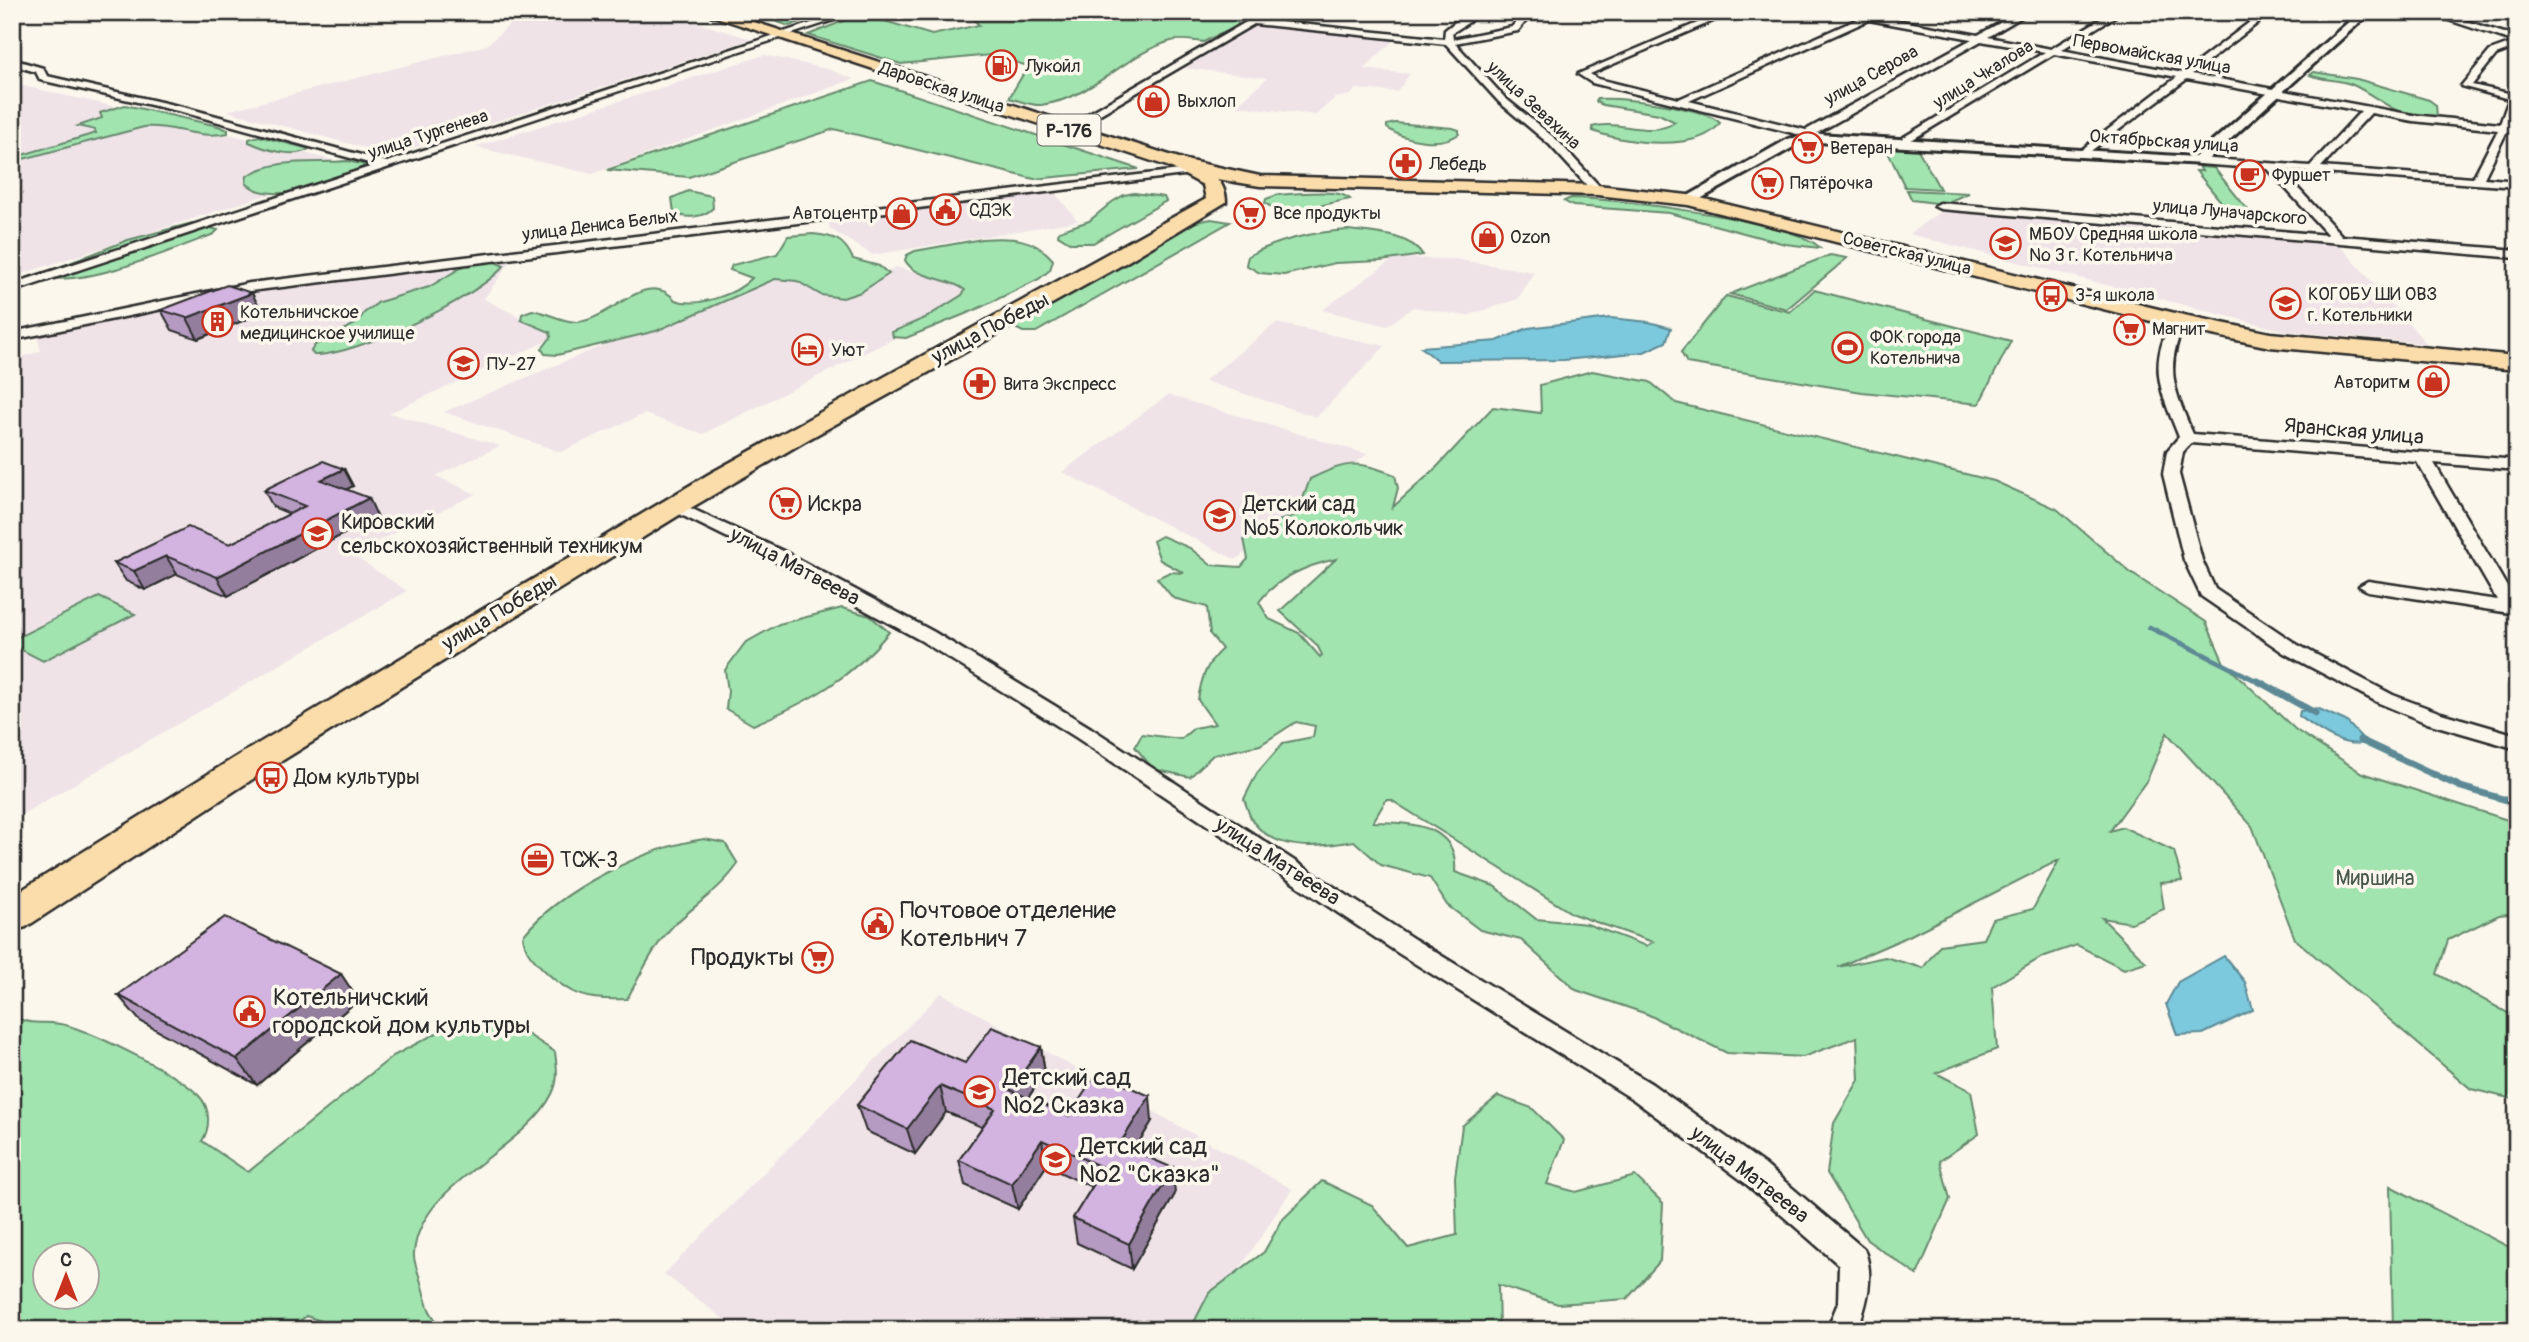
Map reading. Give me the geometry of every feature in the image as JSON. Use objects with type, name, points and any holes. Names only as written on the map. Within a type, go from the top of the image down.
[{"type":"highway","name":"Даровская улица","points":[[708,12],[1176,163],[1196,171],[1215,194]]},
{"type":"highway","name":"улица Победы","points":[[12,916],[258,758],[675,506],[796,435],[1148,242],[1215,194]]},
{"type":"main road","name":"Даровская улица","points":[[1176,163],[1244,184]]},
{"type":"main road","name":"Советская улица","points":[[1244,184],[1293,182],[1597,191],[1688,200],[2179,321],[2270,340],[2322,347],[2517,363]]},
{"type":"main road","name":"улица Победы","points":[[1215,194],[1244,184]]},
{"type":"street","name":"улица Тургенева","points":[[12,288],[854,12]]},
{"type":"street","points":[[1067,129],[1269,12]]},
{"type":"street","points":[[1449,42],[1448,32],[1473,12]]},
{"type":"street","name":"улица Зевахина","points":[[1255,22],[1449,42],[1515,29],[1529,12]]},
{"type":"street","name":"Октябрьская улица","points":[[1730,12],[1583,74],[1595,81],[1808,136],[2517,184]]},
{"type":"street","name":"Первомайская улица","points":[[1840,12],[2368,110],[2458,124],[2517,128]]},
{"type":"street","points":[[1682,102],[1880,12]]},
{"type":"street","name":"улица Серова","points":[[1688,200],[1808,136],[2026,12]]},
{"type":"street","name":"улица Чкалова","points":[[1903,142],[2118,12]]},
{"type":"street","points":[[2084,153],[2269,12]]},
{"type":"street","points":[[2198,161],[2366,12]]},
{"type":"street","points":[[2428,12],[2517,42]]},
{"type":"street","name":"улица Зевахина","points":[[1449,42],[1502,100],[1568,157],[1597,191]]},
{"type":"street","points":[[2477,181],[2502,143],[2504,128],[2515,98],[2466,86],[2493,53],[2517,42]]},
{"type":"street","points":[[2493,53],[2517,58]]},
{"type":"street","points":[[12,62],[40,69],[43,78],[184,110],[389,165]]},
{"type":"street","points":[[2313,169],[2368,110]]},
{"type":"street","points":[[2271,166],[2338,239]]},
{"type":"street","name":"улица Дениса Белых","points":[[12,337],[250,287],[1196,171]]},
{"type":"street","name":"улица Луначарского","points":[[1940,205],[2517,254]]},
{"type":"street","points":[[2179,321],[2163,358],[2167,390],[2188,438],[2175,452],[2171,474],[2193,560],[2207,592],[2291,649],[2386,699],[2434,718],[2517,742]]},
{"type":"street","name":"Яранская улица","points":[[2188,438],[2517,465]]},
{"type":"street","points":[[2368,586],[2510,608],[2423,458]]},
{"type":"street","name":"улица Матвеева","points":[[675,506],[777,555],[927,636],[1083,733],[1406,946],[1643,1092],[1754,1173],[1854,1259],[1853,1303],[1842,1330]]},
{"type":"shaded area","points":[[548,12],[660,12],[752,39],[391,155],[227,111],[487,45],[517,18]]},
{"type":"shaded area","points":[[1259,24],[1396,38],[1364,69],[1410,74],[1397,92],[1356,89],[1351,95],[1335,98],[1316,115],[1236,106],[1267,78],[1184,68]]},
{"type":"shaded area","points":[[764,55],[827,69],[854,79],[592,174],[475,147]]},
{"type":"shaded area","points":[[19,85],[356,166],[12,277],[12,86]]},
{"type":"shaded area","points":[[1055,193],[1078,221],[873,255],[830,229],[826,218],[992,197],[994,200]]},
{"type":"shaded area","name":"КОГОБУ ШИ ОВЗ г. Котельники","points":[[1945,208],[2336,241],[2427,344],[2285,331],[1909,234]]},
{"type":"shaded area","points":[[514,256],[484,299],[558,336],[389,413],[500,446],[436,476],[476,494],[351,554],[407,591],[12,820],[12,360],[41,351],[37,336],[249,291]]},
{"type":"shaded area","points":[[1395,258],[1455,259],[1534,272],[1518,299],[1466,316],[1413,307],[1387,326],[1322,310]]},
{"type":"shaded area","points":[[896,267],[989,291],[703,434],[644,414],[561,452],[444,412],[776,273],[844,294]]},
{"type":"shaded area","points":[[1276,323],[1385,346],[1317,417],[1204,381]]},
{"type":"shaded area","name":"Детский сад №5 Колокольчик","points":[[1168,395],[1367,454],[1236,560],[1062,472]]},
{"type":"shaded area","name":"Детский сад №2 Сказка","points":[[941,993],[1292,1189],[1200,1330],[738,1330],[664,1274]]},
{"type":"green space","points":[[748,12],[828,12],[789,26]]},
{"type":"green space","points":[[966,12],[1047,12],[1072,17],[1096,12],[1243,14],[1237,18],[1238,27],[1234,29],[1204,42],[1175,40],[1154,47],[1077,94],[1041,105],[1009,98],[1028,66],[991,55],[901,64],[808,35],[861,14],[932,35],[979,25]]},
{"type":"green space","points":[[2314,72],[2357,79],[2429,100],[2436,105],[2437,116],[2425,118],[2403,114],[2353,85],[2310,75]]},
{"type":"green space","points":[[872,81],[1139,169],[1034,179],[834,129],[689,177],[607,170]]},
{"type":"green space","points":[[1597,99],[1642,101],[1680,108],[1711,117],[1720,123],[1696,139],[1679,142],[1622,139],[1593,131],[1592,127],[1612,125],[1656,129],[1675,122],[1659,114],[1603,105],[1596,102]]},
{"type":"green space","points":[[125,105],[218,126],[228,130],[228,133],[206,135],[144,127],[12,162],[12,158],[96,133],[95,130],[78,126],[102,118],[100,113]]},
{"type":"green space","points":[[1395,123],[1453,128],[1459,130],[1459,134],[1442,140],[1423,141],[1394,133],[1387,128],[1387,125]]},
{"type":"green space","points":[[259,136],[309,149],[287,153],[249,142],[249,139]]},
{"type":"green space","points":[[1884,144],[1916,146],[1940,189],[1905,187]]},
{"type":"green space","points":[[347,161],[366,165],[323,184],[288,193],[257,190],[246,183],[247,176],[270,166],[295,162]]},
{"type":"green space","points":[[2199,167],[2214,168],[2248,210],[2226,208],[2196,171],[2202,171]]},
{"type":"green space","points":[[1907,190],[1969,193],[1943,204],[1912,200]]},
{"type":"green space","points":[[688,191],[712,196],[713,208],[694,216],[674,213],[672,198]]},
{"type":"green space","points":[[1134,193],[1164,197],[1166,201],[1093,243],[1071,243],[1058,235],[1059,231],[1089,221],[1124,195]]},
{"type":"green space","points":[[1334,193],[1350,199],[1295,210],[1274,208],[1265,203],[1266,199],[1277,195]]},
{"type":"green space","points":[[1571,198],[1624,202],[1742,220],[1804,238],[1820,248],[1785,244],[1669,213],[1573,206],[1564,201]]},
{"type":"green space","points":[[1211,219],[1230,222],[1036,332],[1023,332],[1015,328],[1013,323],[1020,317],[1192,223]]},
{"type":"green space","points":[[192,223],[218,230],[176,249],[105,272],[62,279],[44,277],[44,273],[128,240]]},
{"type":"green space","points":[[1348,230],[1399,238],[1409,242],[1423,255],[1381,261],[1335,263],[1284,275],[1260,273],[1246,265],[1248,256],[1284,241]]},
{"type":"green space","points":[[813,234],[838,240],[853,259],[879,266],[889,274],[861,292],[843,298],[821,295],[797,281],[775,279],[656,331],[557,355],[545,354],[542,349],[551,337],[550,332],[521,320],[522,314],[532,310],[578,322],[603,313],[640,292],[653,289],[664,291],[675,300],[684,302],[716,298],[736,290],[752,278],[730,270],[732,265],[777,254],[788,236]]},
{"type":"green space","points":[[1003,238],[1030,243],[1046,252],[1053,260],[1050,270],[1039,279],[975,310],[906,338],[893,337],[892,332],[925,318],[962,295],[965,290],[916,271],[905,260],[907,255],[915,251]]},
{"type":"green space","points":[[1830,255],[1847,258],[1787,309],[1730,294]]},
{"type":"green space","points":[[492,261],[504,266],[469,294],[415,323],[333,353],[314,355],[311,351],[315,345],[357,323],[364,313],[379,302],[429,287],[469,263]]},
{"type":"green space","name":"ФОК города Котельнича","points":[[1814,290],[2011,341],[1979,404],[1862,392],[1687,363],[1681,352],[1726,296],[1790,312]]},
{"type":"green space","name":"Миршина","points":[[1592,371],[1650,382],[1676,403],[1994,481],[2057,509],[2131,573],[2206,622],[2224,663],[2296,730],[2362,773],[2517,823],[2517,913],[2499,915],[2448,940],[2437,974],[2517,1018],[2517,1100],[2471,1089],[2295,939],[2252,826],[2167,733],[2147,780],[2110,831],[2123,827],[2174,851],[2182,881],[2160,883],[2164,909],[2131,923],[2102,918],[2146,962],[2124,969],[2077,945],[2042,957],[1992,987],[1997,1049],[1936,1073],[1971,1091],[1979,1134],[1940,1161],[1950,1199],[1917,1275],[1867,1240],[1827,1173],[1834,1123],[1859,1080],[1857,1037],[1803,1057],[1727,1053],[1647,1014],[1576,990],[1521,940],[1480,930],[1447,905],[1430,878],[1381,865],[1354,841],[1301,846],[1276,840],[1253,821],[1244,799],[1257,773],[1283,743],[1313,737],[1315,726],[1296,722],[1260,745],[1213,755],[1190,777],[1153,769],[1135,747],[1142,734],[1181,739],[1194,728],[1215,724],[1198,700],[1205,672],[1222,649],[1210,634],[1207,607],[1173,598],[1157,578],[1170,572],[1184,573],[1160,560],[1153,541],[1162,536],[1190,548],[1211,565],[1241,567],[1248,559],[1244,539],[1263,526],[1297,515],[1310,479],[1343,466],[1361,465],[1395,475],[1398,488],[1393,507],[1435,469],[1493,407],[1541,413],[1540,385]],"holes":[[[1336,559],[1280,611],[1317,645],[1322,655],[1320,657],[1299,633],[1269,619],[1259,602],[1284,579],[1314,565]],[[1386,800],[1391,800],[1573,914],[1653,942],[1646,946],[1587,924],[1536,919],[1494,886],[1455,872],[1454,856],[1449,844],[1440,835],[1415,825],[1373,822]],[[2059,860],[2033,909],[1992,919],[1983,939],[1940,945],[1923,968],[1885,957],[1838,967],[1909,936]]]},
{"type":"green space","points":[[99,597],[135,614],[43,661],[12,645],[12,640]]},
{"type":"green space","points":[[842,608],[870,616],[889,632],[875,649],[844,676],[792,707],[753,725],[726,709],[728,691],[725,670],[745,643],[779,624]]},
{"type":"green space","points":[[704,839],[725,843],[738,864],[716,889],[682,917],[660,941],[627,999],[601,999],[571,991],[561,985],[529,954],[523,936],[539,919],[581,887],[605,873],[656,851]]},
{"type":"green space","points":[[12,1015],[26,1021],[61,1024],[82,1031],[176,1078],[204,1102],[208,1125],[202,1141],[248,1172],[393,1056],[444,1029],[471,1025],[521,1030],[555,1052],[556,1084],[538,1114],[453,1187],[434,1206],[421,1228],[414,1253],[415,1263],[428,1307],[445,1330],[332,1330],[321,1321],[306,1316],[290,1330],[12,1330]]},
{"type":"green space","points":[[1498,1096],[1532,1108],[1564,1140],[1547,1184],[1576,1192],[1635,1176],[1663,1203],[1660,1261],[1627,1299],[1558,1304],[1498,1285],[1499,1330],[1190,1330],[1209,1293],[1264,1252],[1282,1220],[1322,1181],[1372,1205],[1408,1248],[1457,1235],[1455,1177],[1462,1126]]},
{"type":"green space","points":[[2390,1186],[2517,1251],[2517,1330],[2393,1330]]},
{"type":"water","points":[[1610,318],[1649,322],[1671,328],[1666,342],[1644,352],[1564,360],[1438,361],[1421,347],[1497,341],[1528,328]]},
{"type":"water","points":[[2317,708],[2346,721],[2367,743],[2339,741],[2299,716],[2300,711]]},
{"type":"water","points":[[2224,956],[2245,982],[2253,1010],[2203,1034],[2177,1035],[2166,1004],[2178,982]]},
{"type":"building","points":[[227,285],[252,293],[187,318],[161,310]]},
{"type":"building","points":[[323,461],[344,469],[321,480],[369,498],[217,577],[166,556],[134,571],[114,563],[188,527],[230,544],[305,506],[264,490]]},
{"type":"building","name":"Котельничский городской дом культуры","points":[[225,917],[341,974],[237,1059],[118,995]]},
{"type":"building","points":[[992,1027],[1041,1047],[1010,1090],[1069,1116],[1097,1073],[1150,1096],[1119,1145],[1173,1168],[1129,1244],[1073,1218],[1104,1168],[1042,1140],[1012,1184],[959,1160],[995,1109],[940,1086],[907,1129],[857,1105],[910,1040],[965,1063]]},
{"type":"waterway","points":[[2149,627],[2261,683]]},
{"type":"waterway","points":[[2258,681],[2315,713]]},
{"type":"waterway","points":[[2360,740],[2461,787],[2517,803]]},
{"type":"place","name":"Лукойл","points":[[1002,66]]},
{"type":"place","name":"Выхлоп","points":[[1154,101]]},
{"type":"place","name":"Ветеран","points":[[1807,148]]},
{"type":"place","name":"Лебедь","points":[[1406,164]]},
{"type":"place","name":"Фуршет","points":[[2249,175]]},
{"type":"place","name":"Пятёрочка","points":[[1767,183]]},
{"type":"place","name":"СДЭК","points":[[946,210]]},
{"type":"place","name":"Автоцентр","points":[[901,213]]},
{"type":"place","name":"Все продукты","points":[[1250,213]]},
{"type":"place","name":"Ozon","points":[[1487,237]]},
{"type":"place","name":"МБОУ Средняя школа № 3 г. Котельнича","points":[[2006,244]]},
{"type":"place","name":"3-я школа","points":[[2052,295]]},
{"type":"place","name":"КОГОБУ ШИ ОВЗ г. Котельники","points":[[2285,304]]},
{"type":"place","name":"Котельничское медицинское училище","points":[[217,322]]},
{"type":"place","name":"Магнит","points":[[2129,329]]},
{"type":"place","name":"ФОК города Котельнича","points":[[1847,347]]},
{"type":"place","name":"Уют","points":[[808,350]]},
{"type":"place","name":"ПУ-27","points":[[464,364]]},
{"type":"place","name":"Авторитм","points":[[2433,382]]},
{"type":"place","name":"Вита Экспресс","points":[[980,384]]},
{"type":"place","name":"Искра","points":[[785,504]]},
{"type":"place","name":"Детский сад №5 Колокольчик","points":[[1220,516]]},
{"type":"place","name":"Кировский сельскохозяйственный техникум","points":[[318,534]]},
{"type":"place","name":"Дом культуры","points":[[271,777]]},
{"type":"place","name":"ТСЖ-3","points":[[537,860]]},
{"type":"place","name":"Почтовое отделение Котельнич 7","points":[[877,924]]},
{"type":"place","name":"Продукты","points":[[817,957]]},
{"type":"place","name":"Котельничский городской дом культуры","points":[[250,1011]]},
{"type":"place","name":"Детский сад №2 Сказка","points":[[980,1091]]},
{"type":"place","name":"Детский сад №2 \"Сказка\"","points":[[1056,1160]]}]
